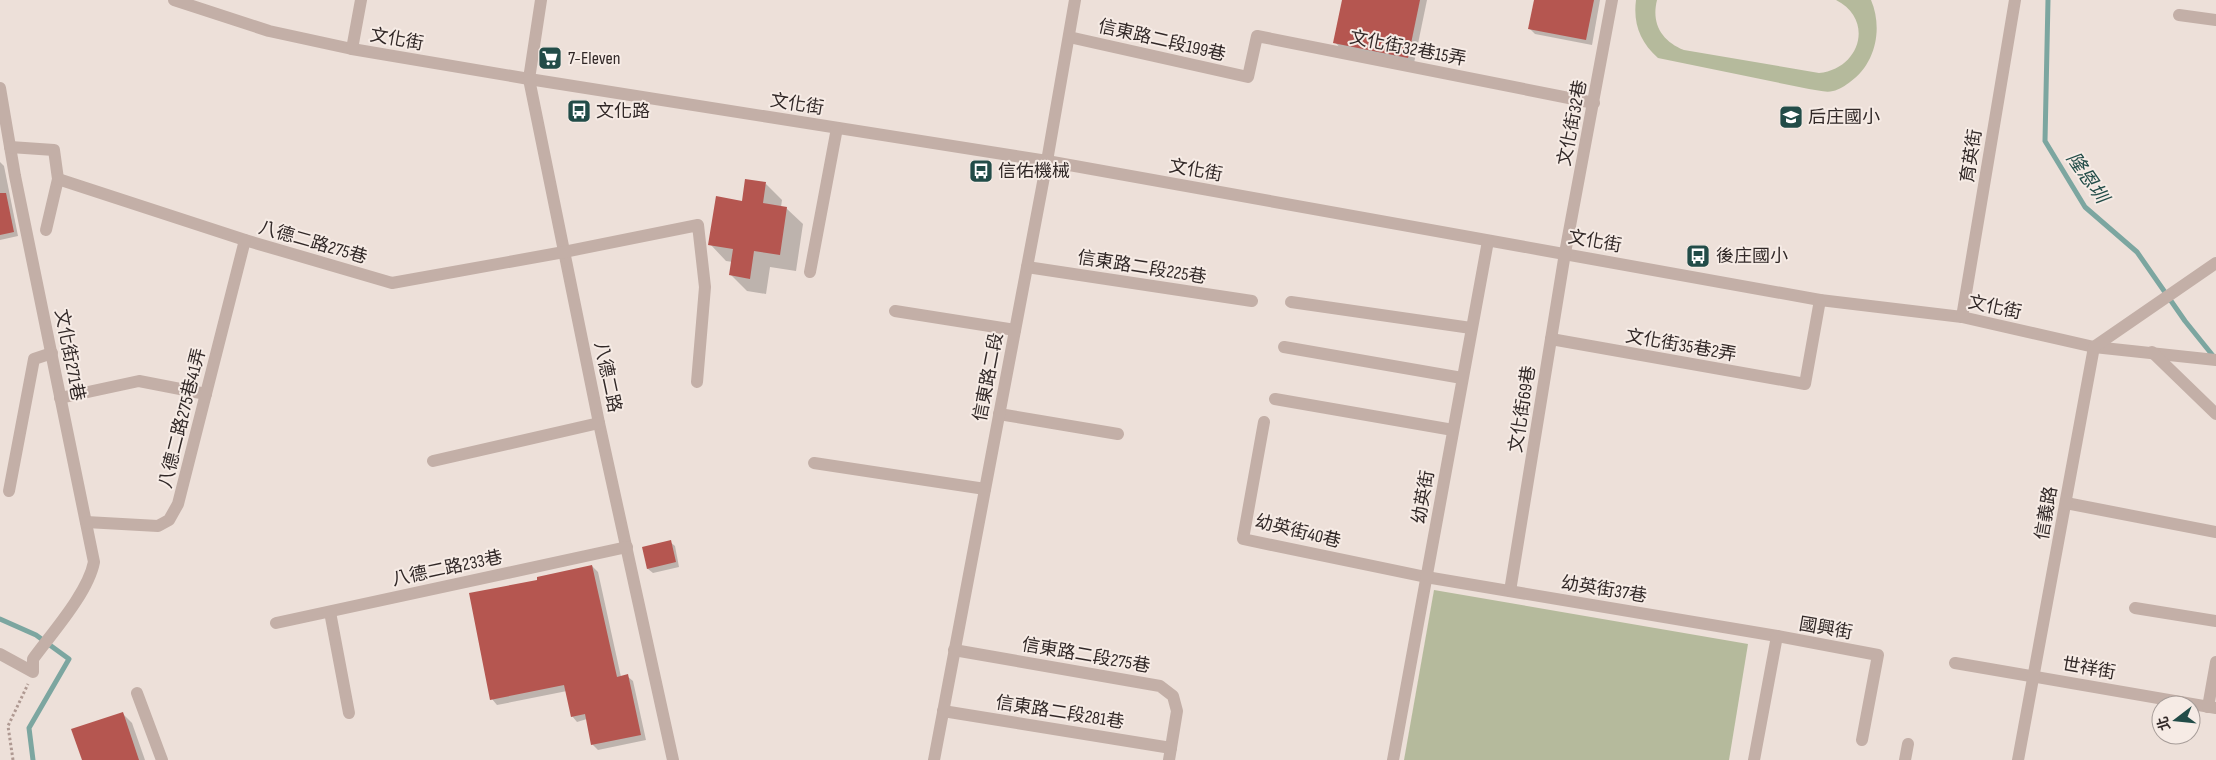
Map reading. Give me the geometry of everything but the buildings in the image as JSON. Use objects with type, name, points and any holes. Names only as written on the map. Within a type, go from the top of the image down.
[{"type":"street","name":"文化街","points":[[174,0],[269,31],[352,49],[1047,161],[1820,300],[1962,317],[2094,347],[2216,360]]},
{"type":"street","points":[[352,49],[360,0]]},
{"type":"street","name":"八德二路","points":[[541,0],[529,79],[599,424],[673,760]]},
{"type":"street","name":"信東路二段","points":[[934,760],[1047,161],[1075,0]]},
{"type":"street","name":"文化街32巷","points":[[1565,253],[1612,0]]},
{"type":"street","name":"育英街","points":[[1962,317],[2015,0]]},
{"type":"street","points":[[2179,14],[2216,20]]},
{"type":"street","name":"文化街32巷15弄","points":[[1248,78],[1256,36],[1594,104]]},
{"type":"street","name":"信東路二段199巷","points":[[1069,37],[1248,78]]},
{"type":"street","name":"文化街271巷","points":[[0,88],[10,147],[94,562],[91,575],[62,620],[33,659],[34,672]]},
{"type":"street","points":[[810,272],[837,128]]},
{"type":"street","points":[[10,147],[54,150],[58,179],[46,230]]},
{"type":"street","name":"八德二路275巷","points":[[58,179],[245,240],[392,283],[564,252],[698,225],[705,287],[697,382]]},
{"type":"street","name":"八德二路275巷41弄","points":[[86,522],[158,526],[169,520],[178,504],[245,240]]},
{"type":"street","name":"幼英街","points":[[1393,760],[1488,240]]},
{"type":"street","name":"文化街69巷","points":[[1510,591],[1565,253]]},
{"type":"street","points":[[2094,347],[2216,263]]},
{"type":"street","name":"信東路二段225巷","points":[[1027,267],[1252,301]]},
{"type":"street","name":"文化街35巷2弄","points":[[1551,340],[1805,384],[1820,300]]},
{"type":"street","points":[[1291,302],[1472,328]]},
{"type":"street","points":[[895,311],[1015,330]]},
{"type":"street","name":"信義路","points":[[2018,760],[2035,676],[2094,347]]},
{"type":"street","points":[[1284,348],[1462,378]]},
{"type":"street","points":[[2152,352],[2216,414]]},
{"type":"street","points":[[9,491],[34,358],[52,354]]},
{"type":"street","points":[[60,398],[138,381],[206,394]]},
{"type":"street","points":[[1276,399],[1453,430]]},
{"type":"street","points":[[999,414],[1118,434]]},
{"type":"street","name":"幼英街40巷","points":[[1264,422],[1243,539],[1426,577]]},
{"type":"street","points":[[433,460],[599,424]]},
{"type":"street","points":[[814,462],[985,489]]},
{"type":"street","points":[[2066,503],[2216,532]]},
{"type":"street","name":"八德二路233巷","points":[[276,623],[626,548]]},
{"type":"street","name":"幼英街37巷","points":[[1426,577],[1777,636]]},
{"type":"street","points":[[2135,608],[2216,621]]},
{"type":"street","points":[[330,612],[349,714]]},
{"type":"street","name":"國興街","points":[[1754,760],[1777,636],[1878,655],[1862,740]]},
{"type":"street","name":"信東路二段275巷","points":[[954,650],[1160,686],[1173,696],[1177,711],[1170,754]]},
{"type":"street","points":[[0,654],[34,672]]},
{"type":"street","points":[[2212,708],[2216,662]]},
{"type":"street","name":"世祥街","points":[[1955,663],[2212,708]]},
{"type":"street","points":[[137,693],[162,760]]},
{"type":"street","name":"信東路二段281巷","points":[[943,711],[1170,754]]},
{"type":"street","points":[[1904,760],[1908,744]]},
{"type":"path","points":[[13,760],[8,726],[34,672]]},
{"type":"green space","points":[[1636,0],[1657,0],[1656,17],[1660,31],[1670,42],[1684,50],[1819,73],[1833,70],[1844,63],[1853,53],[1858,42],[1859,31],[1856,19],[1848,9],[1836,0],[1871,0],[1876,22],[1875,45],[1866,66],[1859,74],[1838,90],[1824,92],[1658,58],[1647,46],[1639,32],[1635,9]]},
{"type":"green space","points":[[1434,590],[1748,644],[1729,760],[1404,760]]},
{"type":"waterway","name":"隆恩圳","points":[[2048,0],[2045,141],[2085,207],[2137,252],[2185,321],[2214,357]]},
{"type":"waterway","points":[[0,619],[36,635],[69,659],[29,728],[33,760]]},
{"type":"place","name":"7-Eleven","points":[[550,58]]},
{"type":"place","name":"文化路","points":[[579,111]]},
{"type":"place","name":"后庄國小","points":[[1791,117]]},
{"type":"place","name":"信佑機械","points":[[981,171]]},
{"type":"place","name":"後庄國小","points":[[1698,256]]}]
